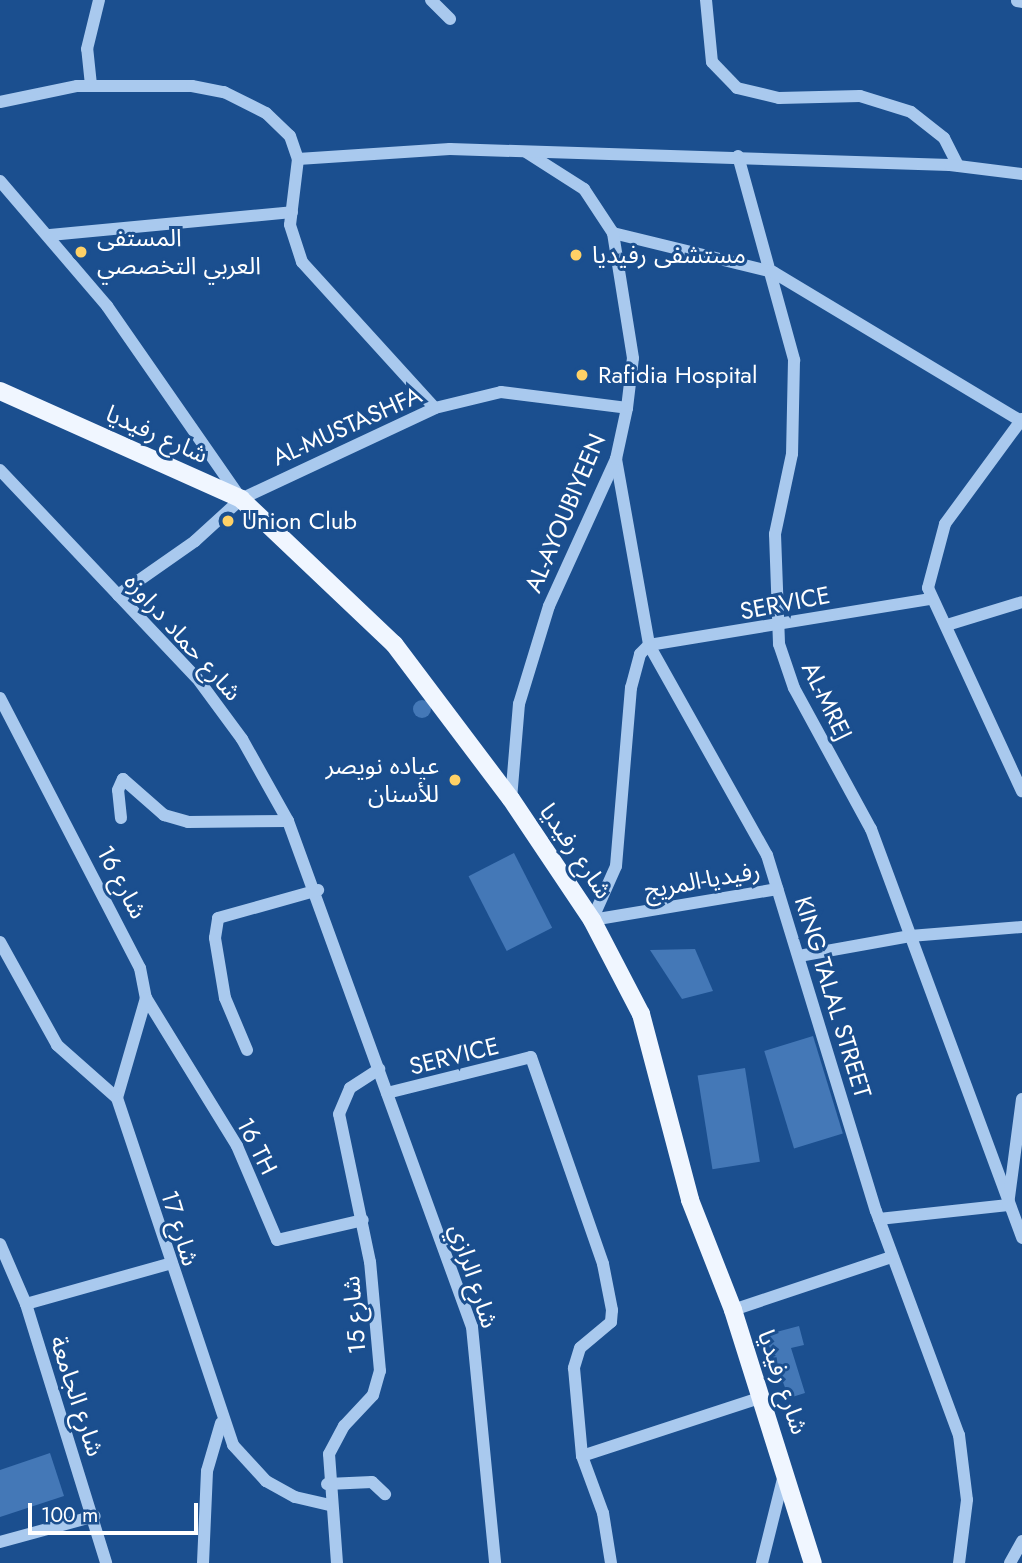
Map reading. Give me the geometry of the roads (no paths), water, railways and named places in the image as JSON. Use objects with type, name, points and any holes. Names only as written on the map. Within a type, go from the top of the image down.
[{"type":"main road","name":"شارع رفيديا","points":[[0,391],[241,499],[394,643],[512,799],[592,920],[641,1014],[690,1200],[733,1310],[786,1468],[813,1563]]},
{"type":"street","points":[[91,85],[86,49],[99,0]]},
{"type":"street","points":[[431,0],[450,19]]},
{"type":"street","points":[[706,0],[712,62],[737,88],[779,98],[860,96],[911,112],[944,138],[958,166]]},
{"type":"street","points":[[0,102],[91,85],[224,92],[275,120],[298,159],[292,212],[297,250],[316,284],[435,408]]},
{"type":"street","points":[[298,159],[525,151],[738,156],[958,166],[1022,174]]},
{"type":"street","points":[[525,151],[583,189],[613,233],[773,272],[1021,420],[946,524],[931,561],[929,599],[947,625],[1022,790]]},
{"type":"street","name":"AL-MREJ","points":[[738,156],[773,272],[794,360],[796,409],[775,534],[782,622],[779,644],[794,688],[871,829],[1022,1238]]},
{"type":"street","points":[[0,181],[50,235],[173,396],[241,499]]},
{"type":"street","points":[[50,235],[292,212]]},
{"type":"street","name":"AL-AYOUBIYEEN","points":[[512,799],[519,704],[549,606],[616,458],[627,408],[633,358],[613,233]]},
{"type":"street","name":"AL-MUSTASHFA","points":[[118,595],[195,541],[241,499],[435,408],[501,392],[627,408]]},
{"type":"street","name":"KING TALAL STREET","points":[[616,458],[649,645],[767,855],[891,1257],[959,1435],[967,1500],[959,1563]]},
{"type":"street","name":"شارع حماد دراوزه","points":[[0,470],[220,707],[288,821],[318,890],[387,1093]]},
{"type":"street","name":"SERVICE","points":[[649,645],[718,639],[782,622],[929,599]]},
{"type":"street","points":[[947,625],[1022,601]]},
{"type":"street","points":[[592,920],[616,866],[631,688],[640,654],[649,645]]},
{"type":"street","name":"شارع 16","points":[[0,698],[127,934],[146,999]]},
{"type":"street","points":[[121,818],[118,790],[124,779],[164,815],[188,822],[288,821]]},
{"type":"street","name":"رفيديا-المريج","points":[[592,920],[777,889]]},
{"type":"street","points":[[247,1050],[225,999],[215,938],[218,918],[318,890]]},
{"type":"street","points":[[799,956],[910,936],[1022,927]]},
{"type":"street","points":[[0,942],[57,1045],[117,1098],[146,999]]},
{"type":"street","name":"16 TH","points":[[146,999],[237,1146],[277,1240],[363,1220]]},
{"type":"street","name":"SERVICE","points":[[387,1093],[531,1057],[603,1264],[611,1310],[607,1327],[575,1361],[582,1456]]},
{"type":"street","name":"شارع 15","points":[[337,1563],[327,1484],[338,1434],[369,1402],[379,1380],[363,1220],[340,1107],[350,1088],[379,1069]]},
{"type":"street","name":"شارع الرازي","points":[[387,1093],[472,1327],[495,1563]]},
{"type":"street","name":"شارع 17","points":[[117,1098],[221,1423],[242,1461],[266,1480],[295,1497],[329,1505]]},
{"type":"street","points":[[879,1219],[1008,1205],[1022,1100]]},
{"type":"street","name":"شارع الجامعة","points":[[0,1244],[26,1304],[95,1516],[106,1563]]},
{"type":"street","points":[[733,1310],[891,1257]]},
{"type":"street","points":[[26,1304],[168,1264]]},
{"type":"street","points":[[611,1563],[603,1513],[582,1456],[762,1397]]},
{"type":"street","points":[[203,1563],[207,1471],[221,1423]]},
{"type":"street","points":[[762,1563],[786,1468]]},
{"type":"street","points":[[327,1484],[372,1482],[385,1494]]},
{"type":"street","points":[[0,1542],[95,1516]]},
{"type":"street","points":[[1010,1563],[1022,1541]]},
{"type":"place","name":"المستفى العربي التخصصي","points":[[81,252]]},
{"type":"place","name":"مستشفى رفيديا","points":[[576,255]]},
{"type":"place","name":"Rafidia Hospital","points":[[582,375]]},
{"type":"place","name":"Union Club","points":[[228,521]]},
{"type":"place","name":"عياده نويصر للأسنان","points":[[455,780]]}]
